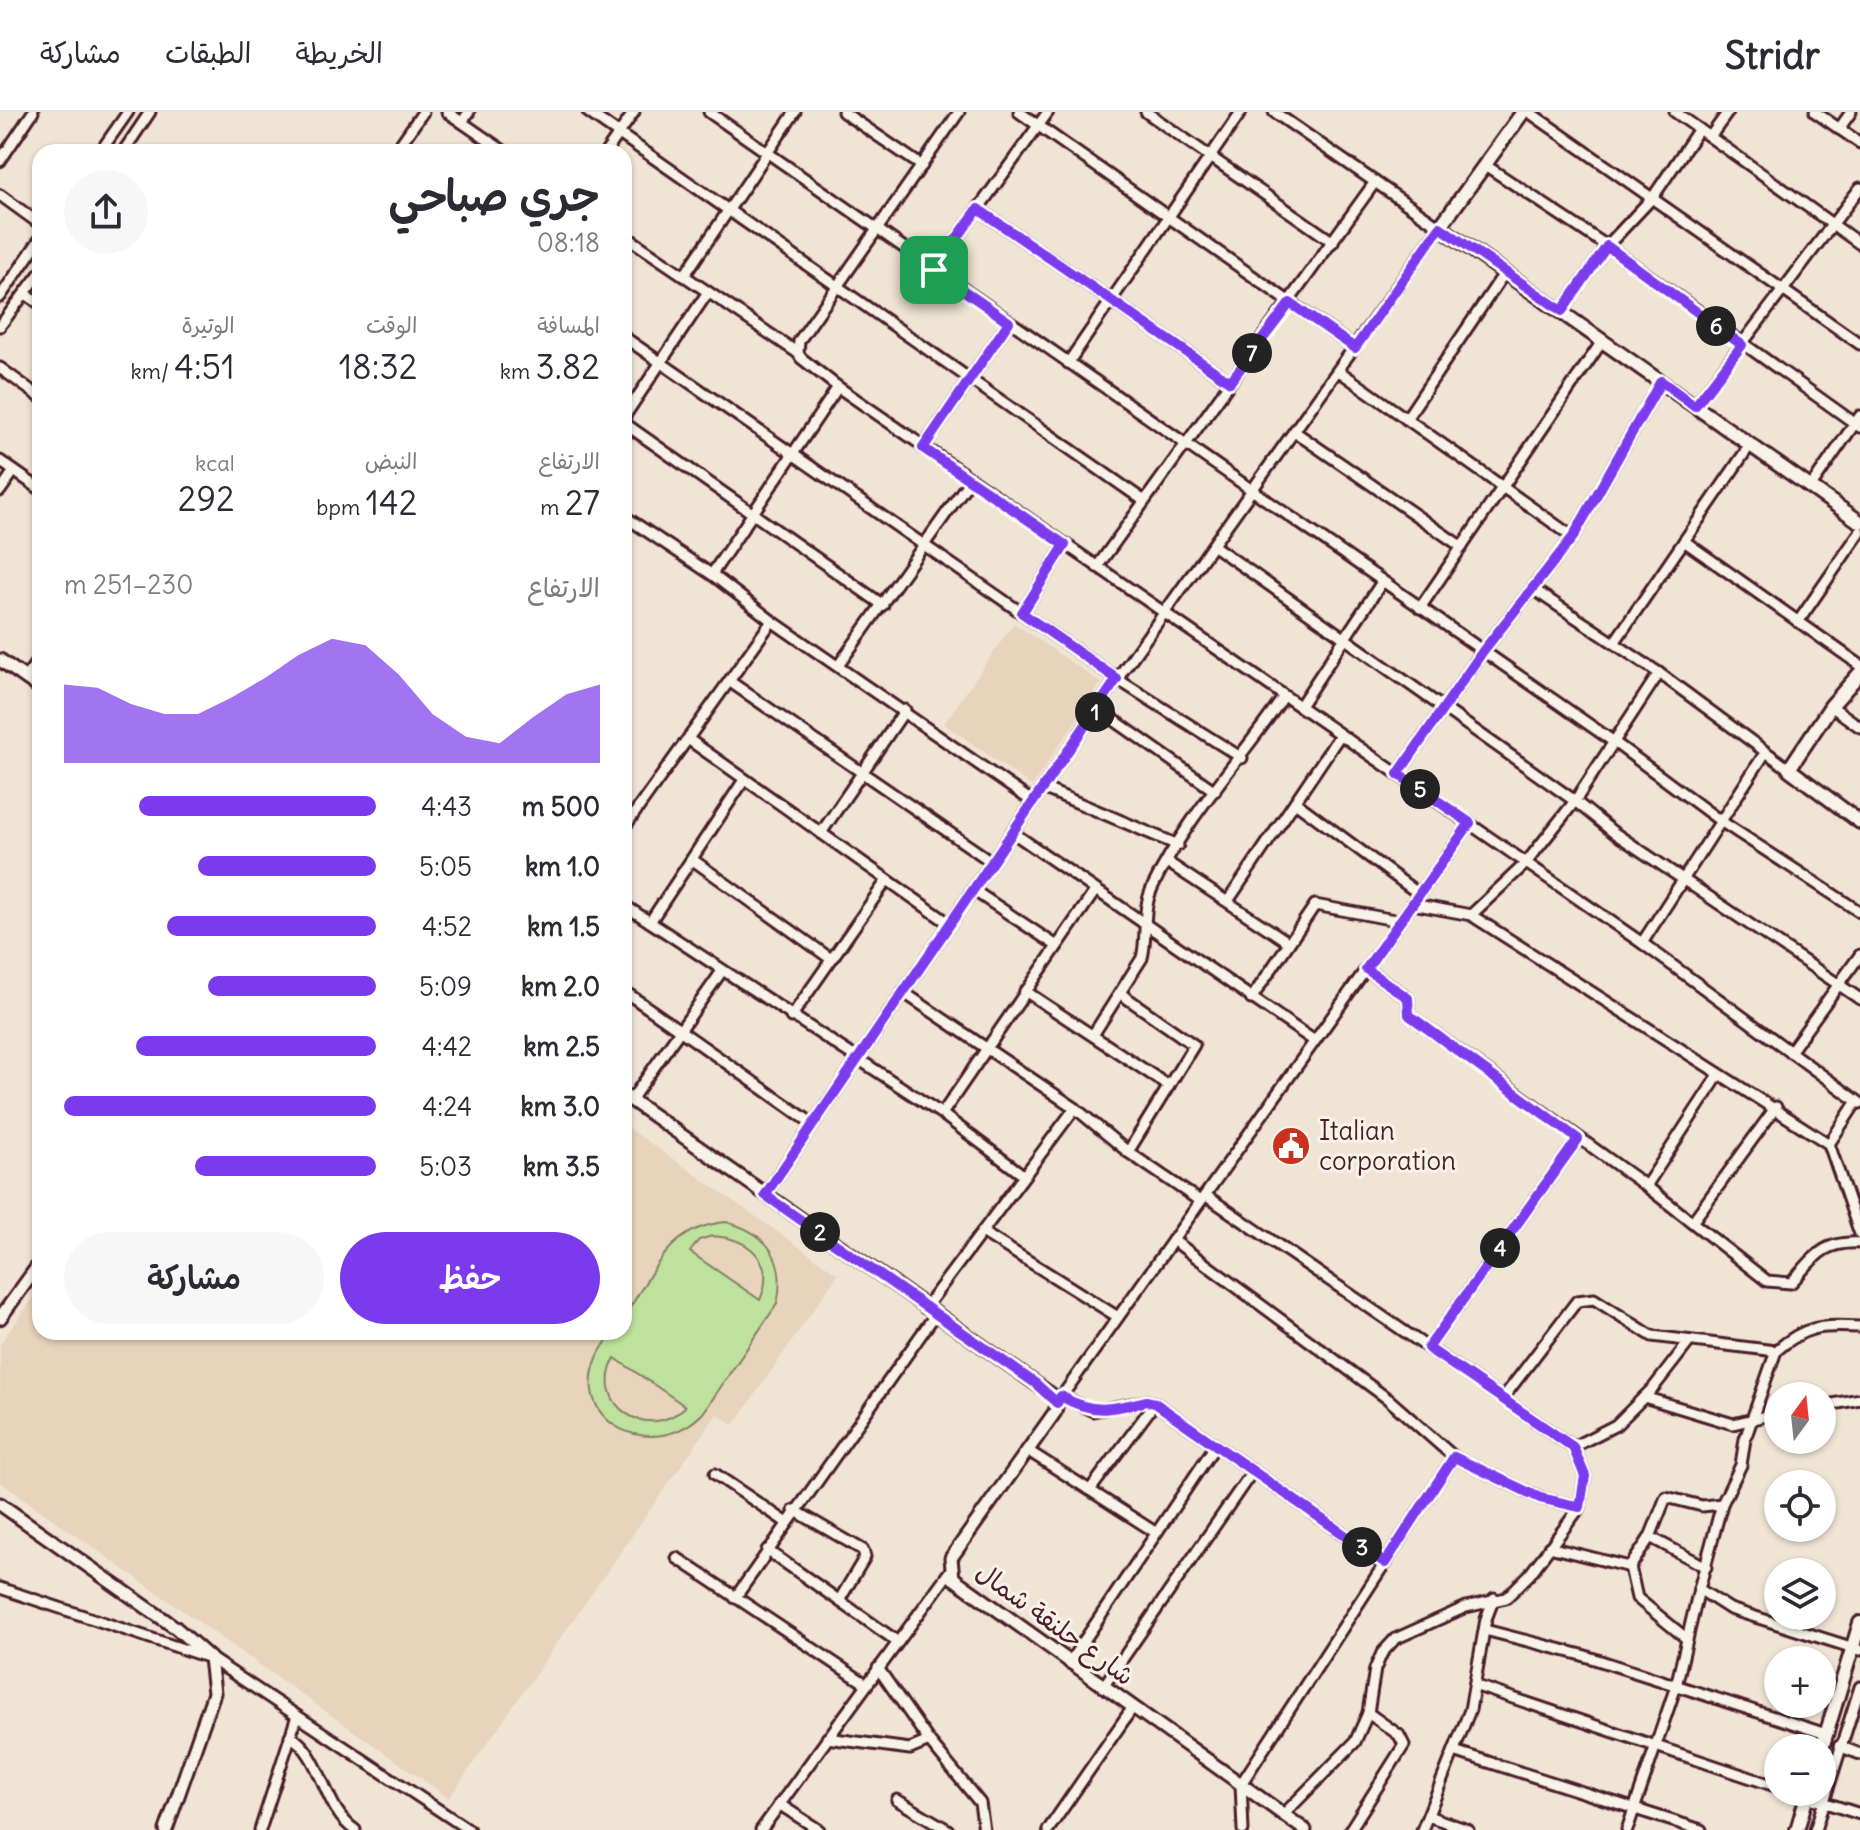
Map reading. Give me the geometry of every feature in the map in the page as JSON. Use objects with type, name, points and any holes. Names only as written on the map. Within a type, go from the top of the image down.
[{"type":"main road","points":[[1526,112],[1440,227],[1860,522]]},
{"type":"main road","points":[[1860,673],[1831,706],[1789,769],[1860,822]]},
{"type":"main road","points":[[1826,1734],[1856,1650],[1860,1623]]},
{"type":"main road","points":[[1797,1830],[1804,1806]]},
{"type":"street","points":[[0,161],[33,112]]},
{"type":"street","points":[[106,144],[128,112]]},
{"type":"street","points":[[128,144],[150,112]]},
{"type":"street","points":[[401,144],[423,112]]},
{"type":"street","points":[[447,112],[494,144]]},
{"type":"street","points":[[462,122],[469,112]]},
{"type":"street","points":[[588,112],[1143,500]]},
{"type":"street","points":[[612,144],[634,112]]},
{"type":"street","points":[[709,112],[1614,742],[1719,820],[1860,912]]},
{"type":"street","points":[[684,276],[795,112]]},
{"type":"street","points":[[843,112],[922,166]]},
{"type":"street","points":[[798,353],[799,341],[959,112]]},
{"type":"street","points":[[1019,112],[1355,348]]},
{"type":"street","points":[[934,270],[1048,112]]},
{"type":"street","points":[[1146,112],[1333,242]]},
{"type":"street","points":[[1068,363],[1241,112]]},
{"type":"street","points":[[765,1195],[1117,679],[1253,493],[1440,227],[1274,112]]},
{"type":"street","points":[[1526,112],[1653,197],[1860,344]]},
{"type":"street","points":[[1675,112],[1860,244]]},
{"type":"street","points":[[1710,137],[1728,112]]},
{"type":"street","points":[[1815,112],[1860,143]]},
{"type":"street","points":[[1839,129],[1851,112]]},
{"type":"street","points":[[1562,311],[1607,246],[1653,197],[1699,129]]},
{"type":"street","points":[[1485,165],[1607,246],[1742,345],[1858,423],[1810,488]]},
{"type":"street","points":[[1097,567],[1184,442],[1290,303],[1375,182]]},
{"type":"street","points":[[1695,406],[1860,188]]},
{"type":"street","points":[[0,195],[32,218]]},
{"type":"street","points":[[978,209],[1230,382]]},
{"type":"street","points":[[632,240],[798,353],[838,387],[923,448],[1642,943],[1858,1102],[1829,1144]]},
{"type":"street","points":[[0,297],[3,284],[32,249]]},
{"type":"street","points":[[1406,419],[1505,272]]},
{"type":"street","points":[[0,326],[32,285]]},
{"type":"street","points":[[632,405],[708,292]]},
{"type":"street","points":[[26,294],[32,298]]},
{"type":"street","points":[[923,448],[1009,322]]},
{"type":"street","points":[[1420,608],[1603,340]]},
{"type":"street","points":[[632,342],[1117,679],[1242,758]]},
{"type":"street","points":[[0,368],[32,391]]},
{"type":"street","points":[[1339,371],[1573,537]]},
{"type":"street","points":[[1398,774],[1483,651],[1573,537],[1661,381]]},
{"type":"street","points":[[714,576],[717,566],[838,387]]},
{"type":"street","points":[[632,429],[883,605]]},
{"type":"street","points":[[1295,432],[1462,547]]},
{"type":"street","points":[[1614,643],[1750,445]]},
{"type":"street","points":[[0,461],[32,483]]},
{"type":"street","points":[[0,491],[14,471]]},
{"type":"street","points":[[838,666],[970,480]]},
{"type":"street","points":[[632,521],[1033,802]]},
{"type":"street","points":[[1798,622],[1860,532]]},
{"type":"street","points":[[1684,541],[1860,665]]},
{"type":"street","points":[[1022,613],[1065,545]]},
{"type":"street","points":[[1214,546],[1575,801],[1613,832],[1686,878],[1860,999]]},
{"type":"street","points":[[1300,706],[1382,582]]},
{"type":"street","points":[[1533,589],[1659,673],[1789,769]]},
{"type":"street","points":[[632,810],[688,739],[772,621]]},
{"type":"street","points":[[0,660],[32,683]]},
{"type":"street","points":[[25,678],[32,668]]},
{"type":"street","points":[[1471,915],[1526,863],[1575,801],[1659,673]]},
{"type":"street","points":[[729,681],[992,862]]},
{"type":"street","points":[[1093,1035],[1142,958],[1146,944],[1142,924],[1153,885],[1215,791],[1242,758],[1284,696]]},
{"type":"street","points":[[1831,706],[1860,727]]},
{"type":"street","points":[[1097,708],[1215,791]]},
{"type":"street","points":[[821,833],[905,710]]},
{"type":"street","points":[[1228,901],[1340,735]]},
{"type":"street","points":[[688,739],[950,924]]},
{"type":"street","points":[[1642,943],[1765,753]]},
{"type":"street","points":[[650,922],[744,780]]},
{"type":"street","points":[[1043,788],[1178,845]]},
{"type":"street","points":[[1295,802],[1419,894]]},
{"type":"street","points":[[1059,1400],[1470,823]]},
{"type":"street","points":[[1012,832],[1313,1040]]},
{"type":"street","points":[[693,860],[831,959]]},
{"type":"street","points":[[1167,862],[1288,942]]},
{"type":"street","points":[[791,1017],[887,880]]},
{"type":"street","points":[[973,890],[1057,946]]},
{"type":"street","points":[[942,1114],[1095,891]]},
{"type":"street","points":[[1412,904],[1471,915],[1718,1076],[1776,1107],[1829,1144],[1860,1234]]},
{"type":"street","points":[[1251,999],[1315,905],[1400,921]]},
{"type":"street","points":[[632,910],[942,1114],[1023,1175]]},
{"type":"street","points":[[1790,1052],[1860,955]]},
{"type":"street","points":[[1366,969],[1408,998],[1409,1015],[1646,1186],[1756,1273],[1779,1284],[1791,1283],[1823,1248],[1841,1242],[1860,1243]]},
{"type":"street","points":[[632,1092],[682,1031],[722,971]]},
{"type":"street","points":[[1025,991],[1169,1086]]},
{"type":"street","points":[[903,992],[1075,1108],[1128,1152],[1203,1198],[1573,1447],[1585,1476],[1580,1507],[1530,1574],[1506,1598],[1494,1598],[1395,1639],[1382,1653],[1375,1669],[1368,1713],[1355,1742],[1284,1814]]},
{"type":"street","points":[[1121,994],[1192,1041],[1193,1049],[1128,1152]]},
{"type":"street","points":[[632,997],[813,1124]]},
{"type":"street","points":[[1646,1186],[1718,1076]]},
{"type":"street","points":[[632,1102],[1059,1400],[1093,1411],[1146,1401],[1155,1403],[1385,1563]]},
{"type":"street","points":[[1693,1221],[1776,1107]]},
{"type":"street","points":[[735,1598],[982,1232],[1075,1108]]},
{"type":"street","points":[[1428,1348],[1578,1139]]},
{"type":"street","points":[[982,1232],[1118,1317]]},
{"type":"street","points":[[1173,1240],[1388,1399],[1454,1457],[1540,1498],[1580,1507]]},
{"type":"street","points":[[0,1318],[4,1303],[32,1272]]},
{"type":"street","points":[[1503,1398],[1577,1301],[1594,1299],[1643,1333],[1689,1342],[1776,1351]]},
{"type":"street","points":[[1627,1830],[1676,1686],[1722,1504],[1741,1465],[1752,1418],[1776,1351],[1797,1332],[1829,1325],[1860,1327]]},
{"type":"street","points":[[1573,1447],[1616,1425],[1644,1397],[1689,1342]]},
{"type":"street","points":[[1644,1397],[1733,1424],[1764,1416]]},
{"type":"street","points":[[1836,1403],[1860,1399]]},
{"type":"street","name":"شارع حلنقة شمال","points":[[1059,1400],[1055,1412],[953,1553],[950,1571],[957,1582],[1305,1830]]},
{"type":"street","points":[[1090,1490],[1155,1403]]},
{"type":"street","points":[[1069,1663],[1215,1446]]},
{"type":"street","points":[[1027,1450],[1155,1532]]},
{"type":"street","points":[[1243,1830],[1241,1784],[1454,1457]]},
{"type":"street","points":[[1103,1687],[1252,1472]]},
{"type":"street","points":[[715,1474],[786,1522]]},
{"type":"street","points":[[1687,1639],[1637,1598],[1630,1567],[1650,1537],[1666,1497],[1702,1506],[1722,1504]]},
{"type":"street","points":[[0,1504],[176,1628],[210,1658],[469,1830]]},
{"type":"street","points":[[794,1510],[863,1550],[865,1557],[840,1599]]},
{"type":"street","points":[[1650,1537],[1706,1567]]},
{"type":"street","points":[[1549,1547],[1630,1567]]},
{"type":"street","points":[[767,1550],[898,1642]]},
{"type":"street","points":[[677,1558],[866,1684]]},
{"type":"street","points":[[761,1830],[950,1571]]},
{"type":"street","points":[[0,1588],[210,1658]]},
{"type":"street","points":[[1699,1589],[1730,1609],[1856,1650]]},
{"type":"street","points":[[1422,1830],[1477,1686],[1485,1630],[1494,1598]]},
{"type":"street","points":[[1485,1630],[1582,1655],[1826,1734]]},
{"type":"street","points":[[166,1830],[214,1693],[210,1658]]},
{"type":"street","points":[[878,1668],[929,1741],[980,1803],[984,1830]]},
{"type":"street","points":[[1477,1686],[1764,1782]]},
{"type":"street","points":[[1836,1756],[1856,1709],[1860,1687]]},
{"type":"street","points":[[1048,1830],[1133,1707]]},
{"type":"street","points":[[1350,1830],[1404,1745],[1399,1735],[1368,1713]]},
{"type":"street","points":[[260,1830],[297,1716]]},
{"type":"street","points":[[290,1736],[302,1745],[350,1829]]},
{"type":"street","points":[[827,1738],[910,1749],[929,1741]]},
{"type":"street","points":[[1839,1746],[1860,1754]]},
{"type":"street","points":[[1454,1751],[1701,1830]]},
{"type":"street","points":[[897,1800],[948,1830]]},
{"type":"street","points":[[779,1804],[819,1830]]},
{"type":"street","points":[[1815,1830],[1822,1806]]},
{"type":"street","points":[[1835,1806],[1860,1814]]},
{"type":"street","points":[[1428,1816],[1468,1830]]},
{"type":"shaded area","points":[[1014,623],[1101,683],[1032,786],[944,724]]},
{"type":"shaded area","points":[[632,1131],[838,1274],[734,1425],[717,1414],[449,1798],[0,1482],[0,1344],[32,1300],[32,1340],[632,1340]]},
{"type":"green space","points":[[726,1222],[753,1233],[763,1241],[771,1251],[779,1274],[777,1304],[703,1413],[684,1428],[662,1435],[641,1435],[622,1429],[606,1418],[595,1402],[592,1382],[598,1355],[608,1340],[632,1340],[632,1304],[664,1254],[690,1233]],"holes":[[[712,1236],[748,1247],[762,1263],[765,1274],[760,1300],[690,1252],[699,1240]],[[615,1358],[685,1406],[670,1417],[655,1421],[640,1420],[626,1414],[616,1404],[610,1391],[609,1375]]]},
{"type":"place","name":"Italian corporation","points":[[1291,1146]]},
{"type":"route","points":[[978,209],[1167,342],[1230,382],[1290,303],[1355,348],[1440,227],[1562,311],[1607,246],[1742,345],[1695,406],[1661,381],[1573,537],[1483,651],[1398,774],[1470,823],[1366,969],[1408,998],[1409,1015],[1578,1139],[1428,1348],[1573,1447],[1585,1476],[1580,1507],[1540,1498],[1454,1457],[1385,1563],[1155,1403],[1146,1401],[1093,1411],[1080,1408],[1061,1396],[1057,1403],[1052,1395],[765,1195],[1117,679],[1022,613],[1065,545],[923,448],[1009,322],[934,270],[978,209]]}]
